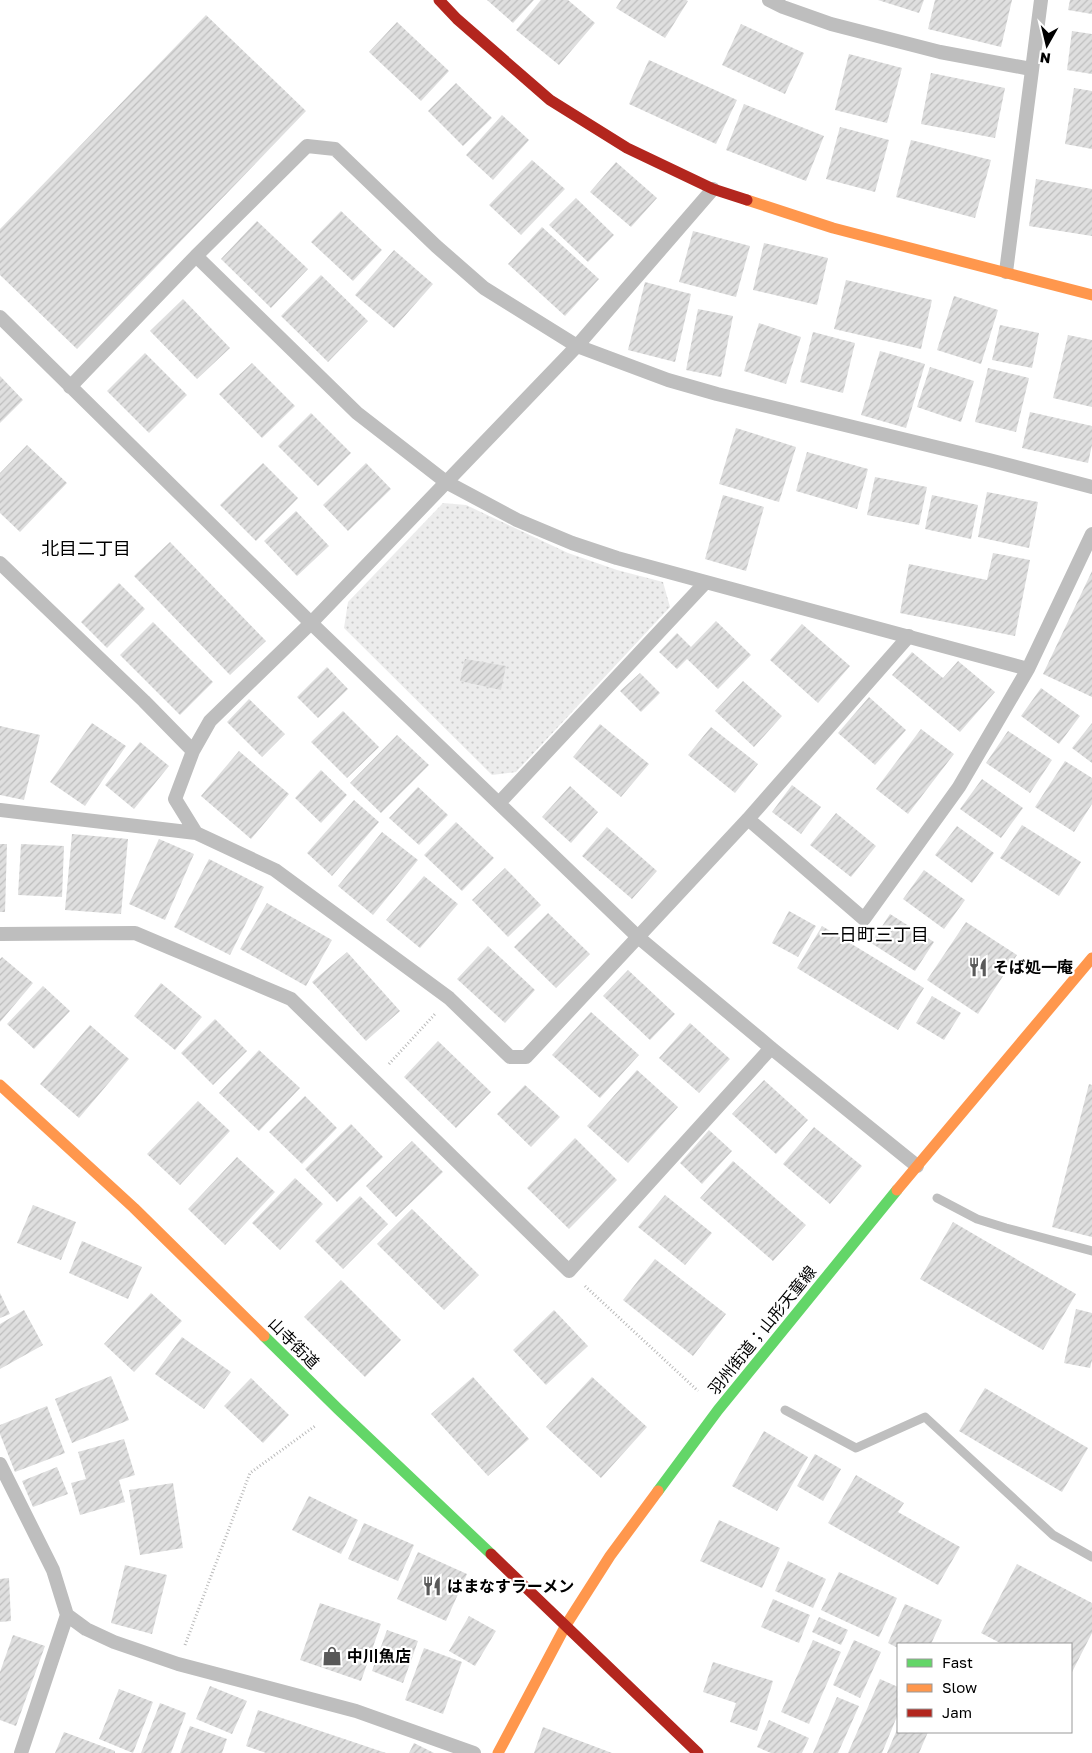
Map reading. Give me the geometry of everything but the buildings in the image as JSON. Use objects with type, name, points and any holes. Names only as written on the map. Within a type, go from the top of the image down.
[{"type":"main road","points":[[439,0],[457,19],[550,100],[627,148],[713,189],[833,228],[1092,295]]},
{"type":"main road","name":"羽州街道；山形天童線","points":[[498,1753],[566,1625],[610,1556],[718,1410],[917,1166],[1092,958]]},
{"type":"main road","name":"山寺街道","points":[[0,1085],[134,1208],[338,1409],[698,1753]]},
{"type":"lane","points":[[769,0],[831,24],[940,52],[1031,69]]},
{"type":"lane","points":[[1006,272],[1041,0]]},
{"type":"lane","points":[[70,387],[196,256],[306,146],[335,149],[436,246],[484,288],[577,346],[668,380],[717,394],[1092,487]]},
{"type":"lane","points":[[196,833],[175,799],[193,751],[210,721],[311,623],[577,346],[713,189]]},
{"type":"lane","points":[[196,256],[357,413],[446,482],[517,520],[572,543],[618,558],[1028,669]]},
{"type":"lane","points":[[0,317],[311,623],[638,937],[917,1166]]},
{"type":"lane","points":[[748,819],[864,919],[960,787],[1028,669],[1092,534]]},
{"type":"lane","points":[[0,563],[144,701],[193,751]]},
{"type":"lane","points":[[499,803],[705,583]]},
{"type":"lane","points":[[0,810],[196,833],[275,870],[449,998],[510,1057],[526,1057],[748,819],[909,636]]},
{"type":"lane","points":[[0,934],[135,933],[291,999],[569,1271],[771,1048]]},
{"type":"lane","points":[[0,1464],[53,1570],[67,1615],[21,1753]]},
{"type":"lane","points":[[67,1615],[86,1628],[114,1642],[178,1664],[356,1711],[474,1753]]},
{"type":"path","points":[[374,1080],[449,998]]},
{"type":"path","points":[[569,1271],[718,1410]]},
{"type":"path","points":[[178,1664],[250,1473],[338,1409]]},
{"type":"shaded area","points":[[443,503],[466,505],[568,553],[617,570],[663,582],[670,607],[516,772],[492,775],[344,628],[348,602]]},
{"type":"waterway","points":[[937,1198],[977,1219],[1092,1251]]},
{"type":"waterway","points":[[785,1410],[856,1448],[925,1417],[1053,1535],[1092,1557]]},
{"type":"traffic: fast","points":[[658,1491],[718,1410],[897,1190]]},
{"type":"traffic: fast","points":[[264,1336],[491,1554]]},
{"type":"traffic: slow","points":[[747,200],[833,228],[1092,295]]},
{"type":"traffic: slow","points":[[897,1190],[1092,958]]},
{"type":"traffic: slow","points":[[0,1085],[134,1208],[264,1336]]},
{"type":"traffic: slow","points":[[498,1753],[566,1625],[610,1556],[658,1491]]},
{"type":"traffic: jam","points":[[439,0],[457,19],[550,100],[627,148],[713,189],[747,200]]},
{"type":"traffic: jam","points":[[491,1554],[698,1753]]},
{"type":"place","name":"そば処一庵","points":[[978,967]]},
{"type":"place","name":"はまなすラーメン","points":[[432,1586]]},
{"type":"place","name":"中川魚店","points":[[332,1656]]},
{"type":"district","name":"北目二丁目","points":[[86,548]]},
{"type":"district","name":"一日町三丁目","points":[[875,934]]}]
